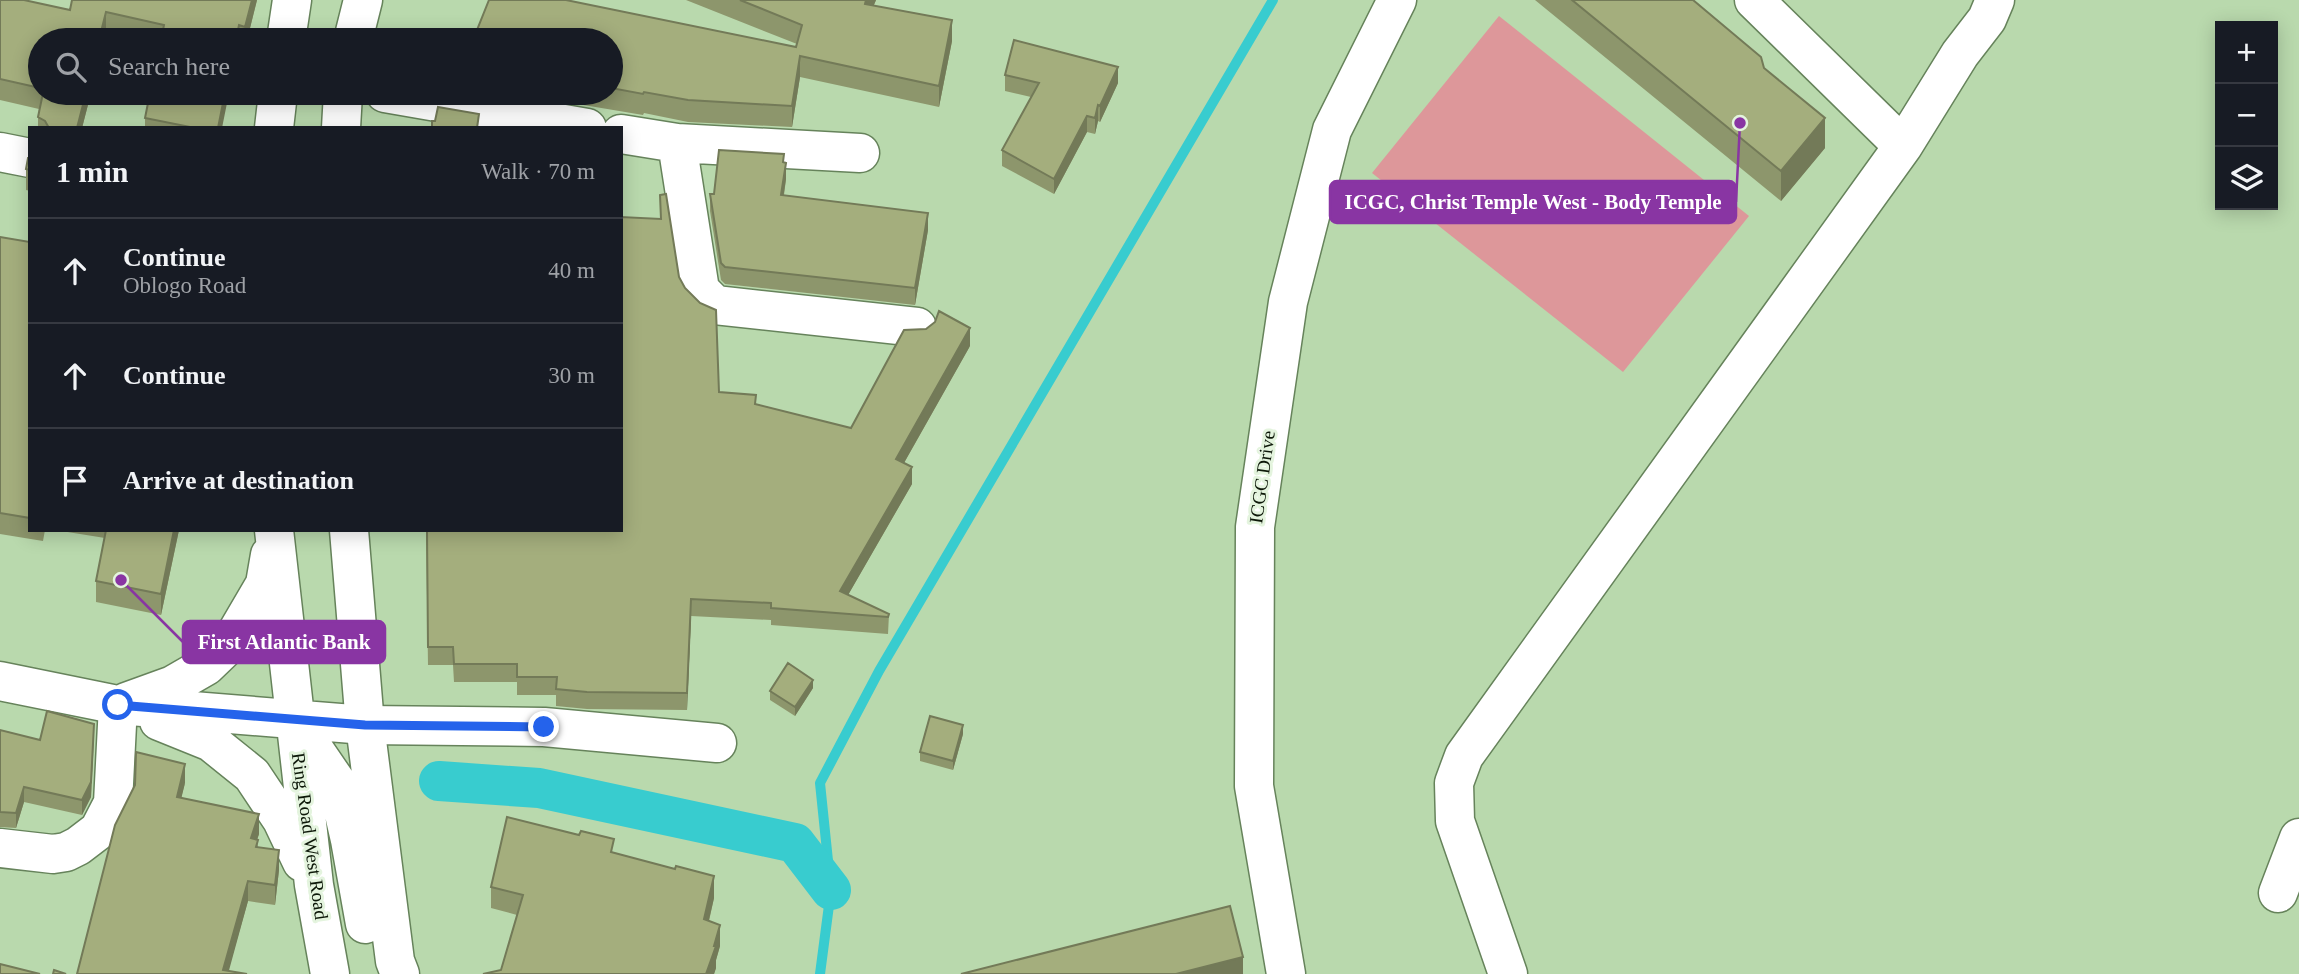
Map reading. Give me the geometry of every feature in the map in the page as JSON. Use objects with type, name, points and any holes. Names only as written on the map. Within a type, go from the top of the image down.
[{"type":"main road","points":[[288,28],[292,0]]},
{"type":"main road","points":[[356,28],[363,0]]},
{"type":"main road","name":"ICGC Drive","points":[[1286,974],[1254,786],[1255,527],[1288,302],[1332,130],[1397,0]]},
{"type":"main road","points":[[1754,0],[1903,146]]},
{"type":"main road","points":[[1508,974],[1455,821],[1454,783],[1464,756],[1903,146],[1960,54],[1987,19],[1995,0]]},
{"type":"main road","points":[[274,126],[277,105]]},
{"type":"main road","points":[[341,126],[342,105]]},
{"type":"main road","points":[[454,105],[575,126]]},
{"type":"main road","points":[[623,134],[677,143],[860,153]]},
{"type":"main road","points":[[677,143],[700,290],[715,305],[917,327]]},
{"type":"main road","points":[[0,152],[28,158]]},
{"type":"main road","points":[[118,705],[173,685],[206,666],[231,642],[265,584],[274,532]]},
{"type":"main road","name":"Ring Road West Road","points":[[274,532],[314,885],[330,974]]},
{"type":"main road","points":[[349,532],[365,725],[396,961],[400,974]]},
{"type":"main road","points":[[0,681],[118,705],[295,721],[365,725],[544,727],[717,743]]},
{"type":"main road","points":[[0,848],[52,854],[66,852],[99,830],[113,803],[118,705]]},
{"type":"main road","points":[[118,705],[211,741],[251,775],[282,820],[314,885]]},
{"type":"main road","points":[[295,721],[337,783],[374,974]]},
{"type":"main road","points":[[2278,893],[2299,838]]},
{"type":"shaded area","points":[[1499,16],[1749,216],[1623,372],[1372,173]]},
{"type":"building","points":[[0,0],[24,0],[70,10],[72,0],[252,0],[245,27],[239,25],[238,28],[163,28],[164,25],[106,12],[102,28],[28,28],[28,85],[0,79]]},
{"type":"building","points":[[489,0],[566,0],[796,47],[802,25],[740,0],[866,0],[865,4],[952,20],[939,86],[800,56],[792,106],[688,100],[623,90],[623,28],[478,28]]},
{"type":"building","points":[[1572,0],[1693,0],[1761,57],[1764,68],[1825,118],[1781,171]]},
{"type":"building","points":[[1014,40],[1118,67],[1100,106],[1098,105],[1095,118],[1087,116],[1054,179],[1002,150],[1039,83],[1005,75]]},
{"type":"building","points":[[40,105],[83,105],[78,126],[48,126],[38,117]]},
{"type":"building","points":[[148,105],[223,105],[218,126],[185,126],[145,118]]},
{"type":"building","points":[[438,107],[479,114],[477,126],[432,126],[432,121],[435,121]]},
{"type":"building","points":[[719,150],[784,154],[783,162],[786,163],[781,195],[928,213],[915,288],[725,267],[721,263],[710,194],[714,194]]},
{"type":"building","points":[[666,194],[679,277],[685,288],[700,303],[716,310],[719,392],[756,395],[755,404],[851,428],[904,330],[926,329],[935,322],[939,311],[970,328],[896,459],[912,467],[840,591],[889,614],[888,617],[771,608],[771,603],[691,599],[687,693],[556,689],[557,677],[517,677],[517,664],[454,664],[453,647],[428,647],[427,532],[623,532],[623,217],[661,219],[660,195]]},
{"type":"building","points":[[0,237],[28,242],[28,518],[0,513]]},
{"type":"building","points":[[106,532],[174,532],[161,594],[96,581]]},
{"type":"building","points":[[788,663],[813,680],[795,707],[770,691]]},
{"type":"building","points":[[47,711],[94,724],[91,782],[82,800],[24,787],[16,813],[0,812],[0,730],[40,740]]},
{"type":"building","points":[[930,716],[963,725],[953,761],[920,752]]},
{"type":"building","points":[[136,752],[185,764],[177,797],[259,814],[251,838],[258,840],[256,847],[279,850],[275,885],[248,881],[223,970],[247,974],[77,974],[115,825],[135,785]]},
{"type":"building","points":[[507,817],[579,835],[581,831],[614,839],[611,852],[714,876],[704,919],[720,925],[706,974],[483,974],[501,970],[523,895],[491,887]]},
{"type":"building","points":[[1230,906],[1243,957],[1176,974],[961,974]]},
{"type":"building","points":[[0,964],[40,974],[0,974]]},
{"type":"waterway","points":[[820,974],[831,890],[820,783],[879,671],[1273,0]]},
{"type":"waterway","points":[[439,781],[539,788],[795,843],[831,890]]},
{"type":"place","name":"ICGC, Christ Temple West - Body Temple","points":[[1740,123]]},
{"type":"place","name":"First Atlantic Bank","points":[[121,580]]},
{"type":"route","points":[[118,705],[365,725],[544,727]]}]
